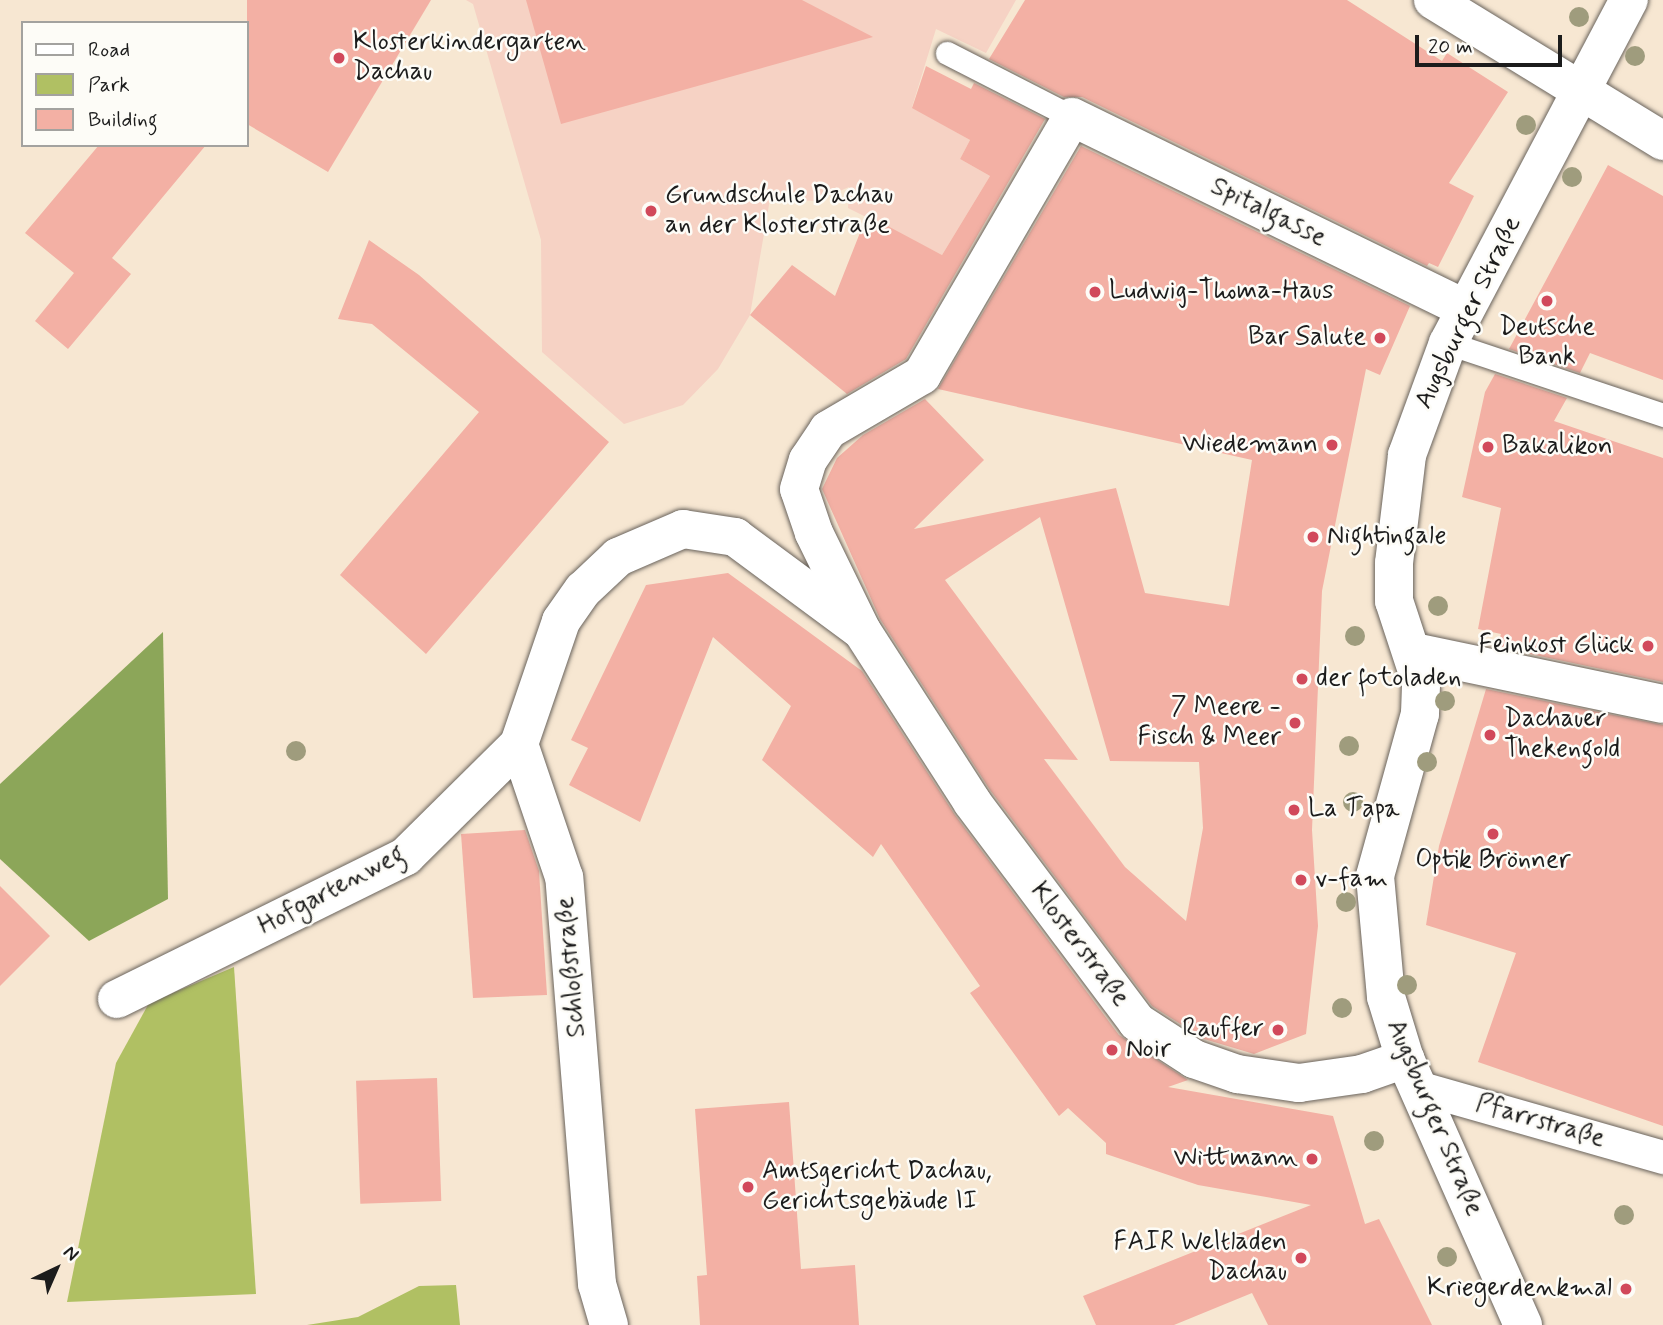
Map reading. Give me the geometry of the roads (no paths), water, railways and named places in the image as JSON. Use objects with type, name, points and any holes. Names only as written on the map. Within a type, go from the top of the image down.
[{"type":"street","points":[[1433,0],[1580,94],[1663,141]]},
{"type":"street","name":"Augsburger Straße","points":[[1523,1325],[1411,1073],[1386,997],[1375,876],[1420,714],[1421,683],[1414,652],[1394,601],[1400,507],[1410,444],[1457,326],[1629,0]]},
{"type":"street","name":"Spitalgasse","points":[[1072,117],[1457,326]]},
{"type":"street","name":"Klosterstraße","points":[[1072,117],[922,375],[828,430],[808,460],[799,489],[814,533],[862,631],[972,802],[1137,1022],[1194,1059],[1237,1074],[1299,1083],[1362,1074],[1411,1073]]},
{"type":"street","name":"Klosterstraße","points":[[519,744],[561,621],[583,590],[618,557],[683,529],[735,537],[862,631]]},
{"type":"street","points":[[1414,652],[1663,704]]},
{"type":"street","name":"Hofgartenweg","points":[[117,999],[406,856],[519,744]]},
{"type":"street","name":"Schloßstraße","points":[[519,744],[564,877],[597,1284],[609,1325]]},
{"type":"street","name":"Pfarrstraße","points":[[1411,1073],[1663,1157]]},
{"type":"lane","name":"Spitalgasse","points":[[947,53],[1072,117]]},
{"type":"lane","points":[[1457,326],[1663,415]]},
{"type":"place","name":"Klosterkindergarten Dachau","points":[[339,58]]},
{"type":"place","name":"Grundschule Dachau an der Klosterstraße","points":[[651,211]]},
{"type":"place","name":"Ludwig-Thoma-Haus","points":[[1095,292]]},
{"type":"place","name":"Deutsche Bank","points":[[1547,301]]},
{"type":"place","name":"Bar Salute","points":[[1380,338]]},
{"type":"place","name":"Wiedemann","points":[[1332,445]]},
{"type":"place","name":"Bakalikon","points":[[1488,447]]},
{"type":"place","name":"Nightingale","points":[[1313,537]]},
{"type":"place","name":"Feinkost Glück","points":[[1648,646]]},
{"type":"place","name":"der fotoladen","points":[[1302,679]]},
{"type":"place","name":"7 Meere - Fisch & Meer","points":[[1295,723]]},
{"type":"place","name":"Dachauer Thekengold","points":[[1490,735]]},
{"type":"place","name":"La Tapa","points":[[1294,810]]},
{"type":"place","name":"Optik Brönner","points":[[1493,834]]},
{"type":"place","name":"v-fam","points":[[1301,880]]},
{"type":"place","name":"Rauffer","points":[[1278,1030]]},
{"type":"place","name":"Noir","points":[[1112,1050]]},
{"type":"place","name":"Wittmann","points":[[1312,1159]]},
{"type":"place","name":"Amtsgericht Dachau, Gerichtsgebäude II","points":[[748,1187]]},
{"type":"place","name":"FAIR Weltladen Dachau","points":[[1301,1258]]},
{"type":"place","name":"Kriegerdenkmal","points":[[1626,1289]]}]
